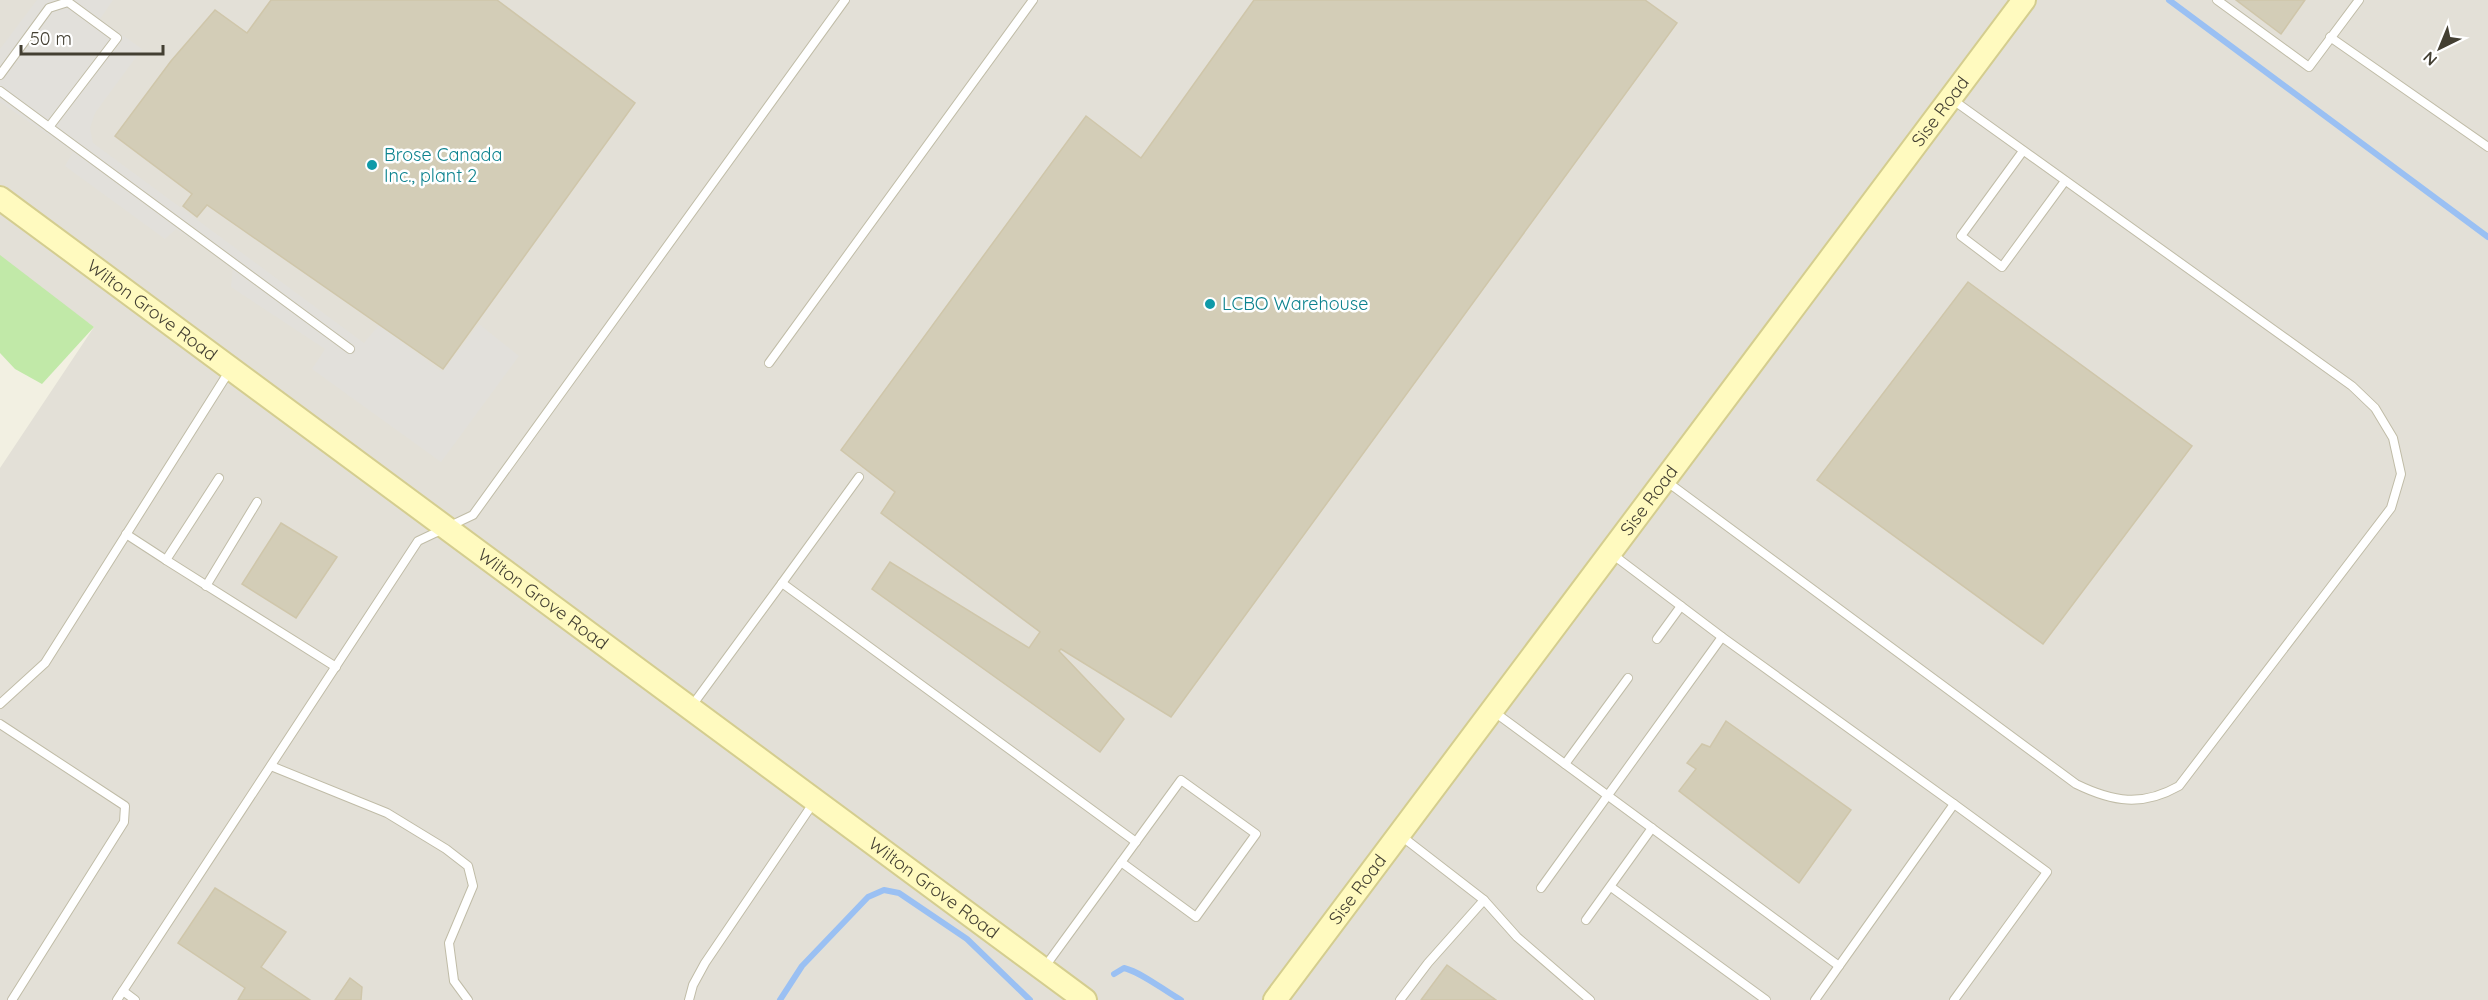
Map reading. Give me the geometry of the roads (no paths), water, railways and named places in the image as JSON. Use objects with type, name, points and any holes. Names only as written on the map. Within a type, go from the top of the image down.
[{"type":"main road","name":"Sise Road","points":[[1275,1000],[2024,0]]},
{"type":"main road","name":"Wilton Grove Road","points":[[0,198],[1085,1000]]},
{"type":"lane","points":[[117,1000],[418,541],[473,515],[845,0]]},
{"type":"lane","points":[[769,363],[1033,0]]},
{"type":"lane","points":[[2217,0],[2309,67],[2359,0]]},
{"type":"lane","points":[[0,75],[50,8],[69,1],[117,38],[49,127]]},
{"type":"lane","points":[[2330,37],[2488,147]]},
{"type":"lane","points":[[0,91],[350,349]]},
{"type":"lane","points":[[1665,480],[2076,784],[2100,796],[2132,801],[2162,796],[2179,786],[2391,508],[2401,474],[2393,438],[2375,408],[2352,386],[1950,98]]},
{"type":"lane","points":[[2023,151],[1961,236],[2002,267],[2066,181]]},
{"type":"lane","points":[[0,704],[45,663],[231,368]]},
{"type":"lane","points":[[691,708],[859,477]]},
{"type":"lane","points":[[166,560],[219,478]]},
{"type":"lane","points":[[206,586],[257,502]]},
{"type":"lane","points":[[126,534],[336,667]]},
{"type":"lane","points":[[1610,553],[1722,637],[2047,872],[1954,1000]]},
{"type":"lane","points":[[783,583],[1136,842]]},
{"type":"lane","points":[[1657,639],[1681,606]]},
{"type":"lane","points":[[1541,888],[1722,637]]},
{"type":"lane","points":[[1565,764],[1628,678]]},
{"type":"lane","points":[[1492,710],[1839,966]]},
{"type":"lane","points":[[0,724],[125,806],[124,822],[12,1000]]},
{"type":"lane","points":[[271,766],[387,813],[446,849],[468,866],[473,886],[448,943],[454,981],[468,1000]]},
{"type":"lane","points":[[1043,969],[1121,862],[1136,842],[1181,780],[1256,834],[1196,917],[1121,862]]},
{"type":"lane","points":[[689,1000],[693,985],[705,963],[815,800]]},
{"type":"lane","points":[[1815,1000],[1954,804]]},
{"type":"lane","points":[[1586,920],[1652,828]]},
{"type":"lane","points":[[1399,834],[1484,900],[1517,937],[1590,1000]]},
{"type":"lane","points":[[1611,886],[1766,1000]]},
{"type":"lane","points":[[1400,1000],[1428,963],[1484,900]]},
{"type":"lane","points":[[123,991],[135,1000]]},
{"type":"waterway","points":[[2169,0],[2488,237]]},
{"type":"waterway","points":[[780,1000],[802,966],[868,897],[884,890],[899,893],[967,939],[1030,1000]]},
{"type":"waterway","points":[[1114,974],[1124,968],[1131,970],[1181,1000]]},
{"type":"place","name":"Brose Canada Inc., plant 2","points":[[372,165]]},
{"type":"place","name":"LCBO Warehouse","points":[[1210,304]]}]
